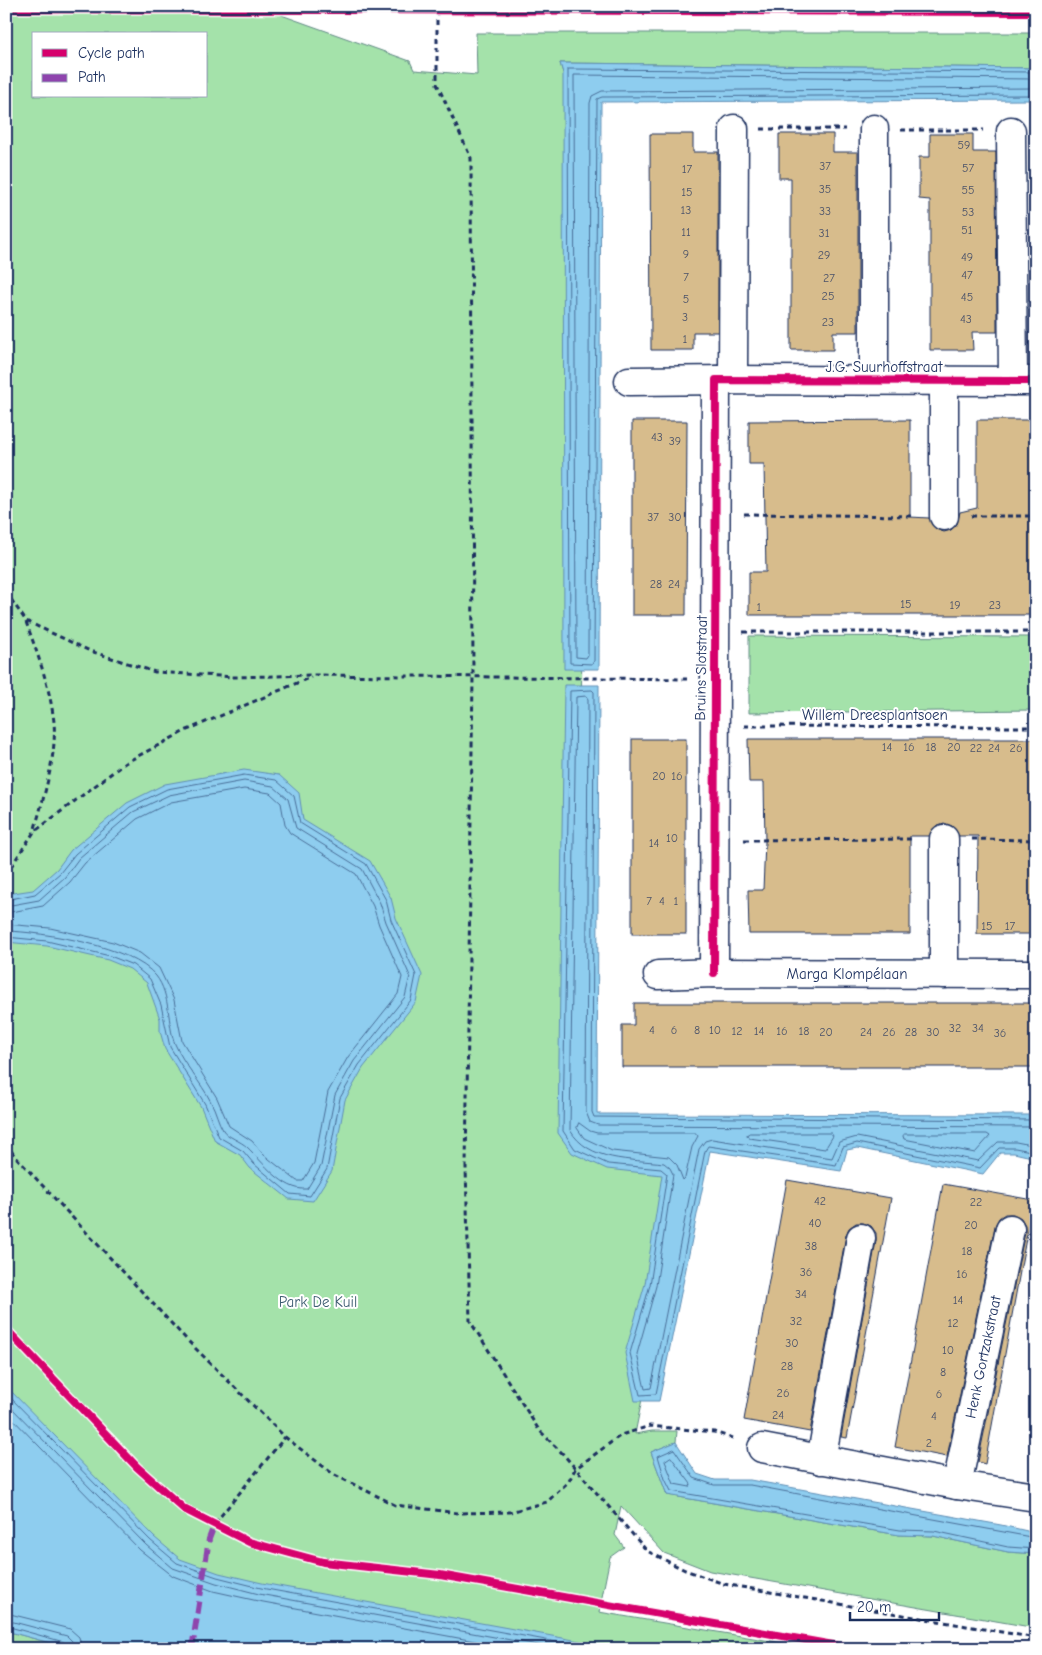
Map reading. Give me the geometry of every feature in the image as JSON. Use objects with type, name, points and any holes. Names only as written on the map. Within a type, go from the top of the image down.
[{"type":"street","points":[[733,380],[734,129]]},
{"type":"street","name":"J.G. Suurhoffstraat","points":[[874,129],[874,380]]},
{"type":"street","name":"J.G. Suurhoffstraat","points":[[629,381],[1024,381],[1011,131]]},
{"type":"street","name":"Bruins Slotstraat","points":[[714,973],[713,680],[715,632],[716,380],[733,380]]},
{"type":"street","points":[[944,380],[944,516]]},
{"type":"street","points":[[944,839],[944,974]]},
{"type":"street","name":"Marga Klompélaan","points":[[658,975],[714,973],[1036,974]]},
{"type":"street","name":"Henk Gortzakstraat","points":[[957,1485],[1010,1229]]},
{"type":"street","points":[[821,1460],[861,1238]]},
{"type":"street","points":[[762,1448],[957,1485],[1036,1497]]},
{"type":"path","points":[[427,11],[447,11]]},
{"type":"path","points":[[437,11],[437,84],[471,158],[473,678],[466,1167],[470,1321],[539,1430],[648,1551],[685,1570],[724,1584],[1036,1638]]},
{"type":"path","points":[[715,514],[1036,516]]},
{"type":"path","points":[[6,592],[26,622],[45,675],[54,724],[50,775],[34,832],[6,874]]},
{"type":"path","points":[[26,622],[90,651],[154,672],[234,677],[314,675],[473,678],[616,677],[713,680]]},
{"type":"path","points":[[715,632],[1036,632]]},
{"type":"path","points":[[34,832],[125,763],[185,730],[314,675]]},
{"type":"path","points":[[714,841],[1036,840]]},
{"type":"path","points":[[6,1143],[14,1155],[180,1333],[285,1437],[333,1474],[395,1504],[458,1513],[510,1512],[547,1502],[569,1481],[575,1469],[621,1435],[650,1426],[714,1432],[762,1448]]},
{"type":"path","points":[[224,1528],[211,1521],[285,1437]]},
{"type":"green space","name":"Park De Kuil","points":[[259,7],[410,61],[414,70],[477,75],[476,33],[1036,33],[1036,68],[560,63],[563,73],[585,83],[579,1132],[690,1160],[635,1434],[652,1431],[677,1431],[676,1442],[651,1452],[667,1495],[899,1535],[933,1536],[1008,1552],[1036,1554],[1036,1628],[710,1571],[664,1553],[621,1506],[615,1535],[624,1547],[610,1557],[599,1612],[818,1649],[623,1649],[593,1643],[592,1649],[107,1564],[6,1457],[6,12]]},
{"type":"green space","points":[[749,636],[1036,637],[1036,710],[749,713]]},
{"type":"green space","points":[[6,1631],[65,1647],[80,1649],[6,1649]]},
{"type":"water","points":[[560,63],[1036,68],[1036,100],[601,102],[599,669],[564,669],[563,73]]},
{"type":"water","points":[[564,685],[599,685],[597,1114],[1036,1115],[1036,1158],[1014,1153],[1000,1153],[983,1174],[857,1148],[847,1150],[841,1171],[710,1151],[659,1401],[635,1401],[625,1353],[645,1284],[662,1175],[607,1169],[572,1153],[558,1133]]},
{"type":"water","points":[[244,770],[279,775],[299,793],[303,820],[370,861],[391,898],[396,918],[422,975],[416,1002],[363,1068],[345,1100],[332,1171],[313,1201],[289,1199],[250,1168],[240,1155],[215,1141],[201,1107],[165,1049],[160,1031],[160,1019],[147,983],[130,969],[108,960],[47,946],[6,942],[6,894],[33,890],[57,869],[71,850],[127,803],[165,784]]},
{"type":"water","points":[[6,1386],[154,1537],[180,1559],[219,1573],[262,1583],[623,1649],[80,1649],[65,1647],[6,1631]]},
{"type":"water","points":[[676,1442],[697,1474],[715,1480],[750,1480],[1036,1533],[1036,1554],[1008,1552],[933,1536],[899,1535],[667,1495],[651,1452]]},
{"type":"building","points":[[650,134],[693,134],[693,152],[718,152],[718,332],[693,332],[693,350],[651,350]]},
{"type":"building","points":[[779,134],[833,134],[833,152],[858,152],[858,332],[833,332],[833,350],[791,350],[791,178],[779,178]]},
{"type":"building","points":[[930,134],[973,134],[973,152],[996,152],[997,332],[972,332],[973,350],[930,350],[930,200],[919,199],[919,157],[930,157]]},
{"type":"building","points":[[910,420],[910,517],[929,518],[936,529],[944,532],[951,530],[957,524],[960,512],[977,508],[977,420],[1036,420],[1036,464],[1033,464],[1033,518],[1036,518],[1036,615],[749,615],[749,572],[766,572],[764,464],[749,464],[749,421]]},
{"type":"building","points":[[632,421],[687,421],[686,615],[632,615]]},
{"type":"building","points":[[632,739],[686,739],[686,934],[632,934]]},
{"type":"building","points":[[748,739],[1036,739],[1036,836],[1033,836],[1036,934],[977,934],[978,836],[959,836],[952,826],[944,823],[936,826],[929,836],[910,836],[910,934],[749,934],[748,890],[763,890],[765,842],[764,782],[749,782]]},
{"type":"building","points":[[634,1003],[1036,1003],[1036,1067],[622,1067],[622,1025],[634,1025]]},
{"type":"building","points":[[787,1180],[891,1198],[847,1438],[841,1437],[876,1241],[876,1233],[871,1226],[863,1223],[856,1223],[849,1228],[846,1235],[810,1432],[744,1420]]},
{"type":"building","points":[[943,1184],[1033,1200],[985,1464],[978,1462],[1025,1232],[1025,1225],[1021,1218],[1013,1214],[1005,1214],[999,1218],[995,1226],[947,1457],[895,1447]]},
{"type":"marked path","points":[[192,1649],[209,1539],[215,1523]]},
{"type":"cycle path","points":[[6,9],[1036,12]]},
{"type":"cycle path","points":[[714,973],[716,380],[1036,381]]},
{"type":"cycle path","points":[[6,1329],[137,1467],[184,1509],[249,1542],[323,1562],[440,1575],[856,1649]]}]
